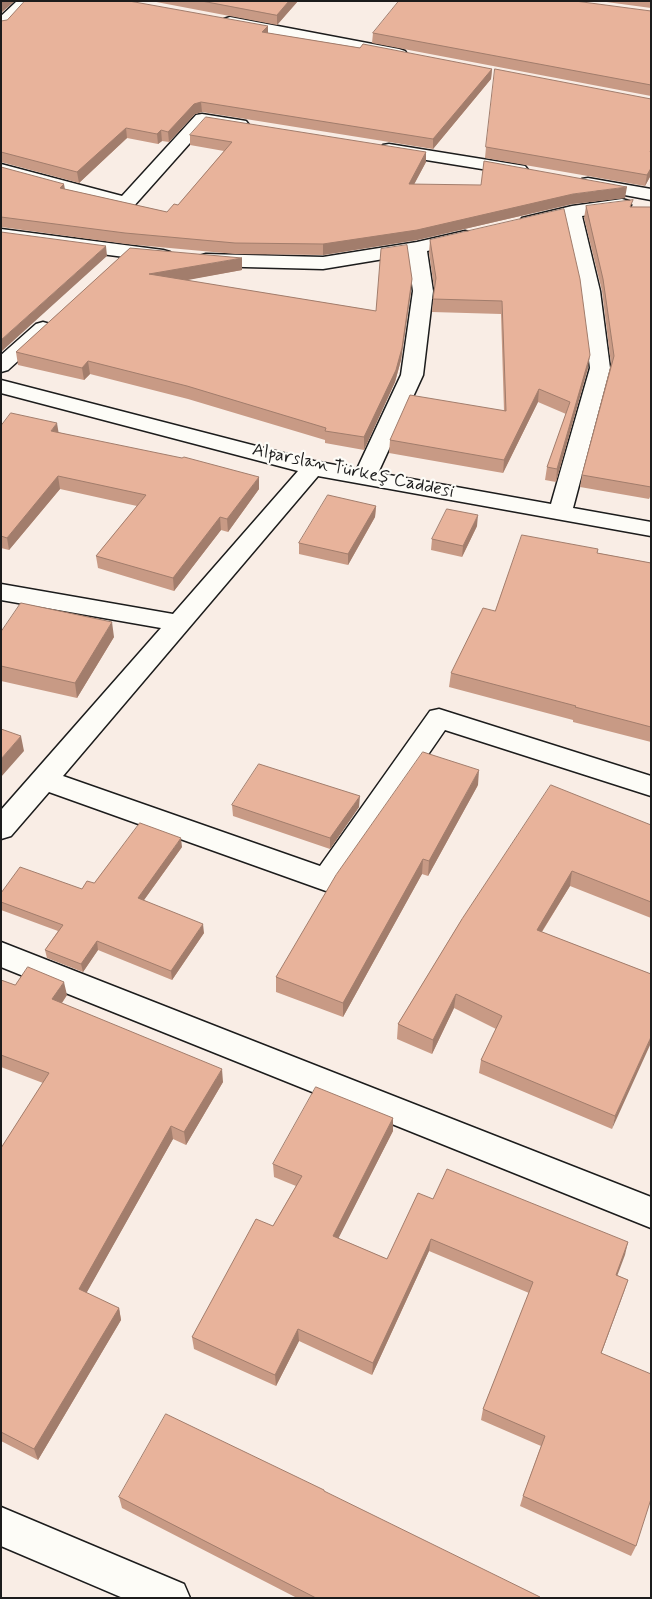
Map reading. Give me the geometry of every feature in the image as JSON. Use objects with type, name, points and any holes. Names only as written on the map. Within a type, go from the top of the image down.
[{"type":"street","points":[[1,25],[26,1]]},
{"type":"street","points":[[211,18],[414,57]]},
{"type":"street","points":[[1,169],[126,203],[202,119],[260,128]]},
{"type":"street","points":[[377,147],[532,172]]},
{"type":"street","points":[[568,179],[651,195]]},
{"type":"street","points":[[514,226],[572,212],[651,201]]},
{"type":"street","points":[[560,512],[600,368],[590,291],[572,212]]},
{"type":"street","points":[[1,235],[76,244],[118,259],[323,263],[417,248],[485,232]]},
{"type":"street","points":[[365,477],[412,375],[423,291],[417,248]]},
{"type":"street","points":[[1,366],[60,313]]},
{"type":"street","name":"Alparslan Türkeş Caddesi","points":[[1,386],[313,468],[651,529]]},
{"type":"street","points":[[1,829],[313,468]]},
{"type":"street","points":[[1,592],[178,623]]},
{"type":"street","points":[[43,779],[326,880],[439,718],[651,786]]},
{"type":"street","points":[[1,954],[651,1213]]},
{"type":"street","points":[[1,1526],[170,1598]]},
{"type":"building","points":[[25,1],[129,1],[268,26],[262,32],[360,48],[363,44],[492,69],[433,139],[201,102],[194,104],[168,132],[161,130],[157,134],[126,128],[77,172],[1,152],[1,21],[7,20]]},
{"type":"building","points":[[202,1],[289,1],[277,15]]},
{"type":"building","points":[[399,1],[575,1],[651,11],[651,85],[373,33]]},
{"type":"building","points":[[495,69],[651,99],[651,168],[647,175],[486,147]]},
{"type":"building","points":[[206,117],[426,152],[409,184],[481,185],[484,161],[627,187],[573,194],[417,230],[323,244],[235,243],[125,233],[1,217],[1,167],[64,184],[60,188],[167,212],[174,204],[178,205],[232,142],[190,135]]},
{"type":"building","points":[[633,200],[630,207],[651,207],[651,487],[582,475],[614,356],[603,279],[586,206]]},
{"type":"building","points":[[564,209],[580,279],[590,355],[557,469],[547,467],[570,402],[539,389],[504,460],[390,440],[410,395],[506,411],[502,301],[433,299],[436,278],[430,240]]},
{"type":"building","points":[[1,232],[106,246],[1,340]]},
{"type":"building","points":[[407,245],[412,279],[402,348],[396,370],[364,437],[325,431],[326,428],[187,386],[88,361],[82,368],[16,352],[130,248],[242,258],[149,274],[376,311],[381,249]]},
{"type":"building","points":[[11,413],[57,423],[51,431],[184,457],[259,477],[227,519],[220,517],[173,578],[96,556],[146,495],[58,476],[7,538],[1,536],[1,426]]},
{"type":"building","points":[[328,495],[376,506],[348,554],[299,543]]},
{"type":"building","points":[[447,509],[478,515],[463,546],[432,539]]},
{"type":"building","points":[[522,535],[598,549],[597,553],[651,563],[651,727],[451,673],[483,608],[495,611]]},
{"type":"building","points":[[21,603],[112,622],[75,683],[1,666],[1,632]]},
{"type":"building","points":[[1,729],[21,736],[1,759]]},
{"type":"building","points":[[423,752],[479,770],[429,861],[423,859],[343,1003],[276,977],[336,875]]},
{"type":"building","points":[[259,764],[360,796],[330,838],[232,805]]},
{"type":"building","points":[[551,785],[651,825],[651,902],[572,871],[537,930],[651,974],[651,1037],[615,1116],[481,1060],[502,1016],[456,994],[433,1040],[398,1024],[462,919]]},
{"type":"building","points":[[140,823],[181,838],[138,898],[203,924],[171,971],[97,941],[81,964],[45,950],[63,925],[1,902],[1,893],[20,867],[82,889],[87,881],[94,883]]},
{"type":"building","points":[[28,967],[64,982],[52,999],[222,1069],[184,1132],[171,1126],[79,1289],[119,1308],[34,1449],[1,1432],[1,1148],[49,1073],[1,1055],[1,980],[15,985]]},
{"type":"building","points":[[316,1087],[393,1118],[333,1236],[387,1259],[418,1193],[433,1199],[447,1169],[628,1242],[616,1275],[628,1280],[601,1353],[651,1374],[651,1499],[636,1546],[523,1496],[545,1436],[483,1409],[533,1282],[431,1239],[373,1363],[298,1329],[275,1375],[192,1337],[256,1219],[273,1226],[302,1176],[273,1164]]},
{"type":"building","points":[[166,1414],[324,1490],[540,1598],[316,1598],[119,1497]]}]
